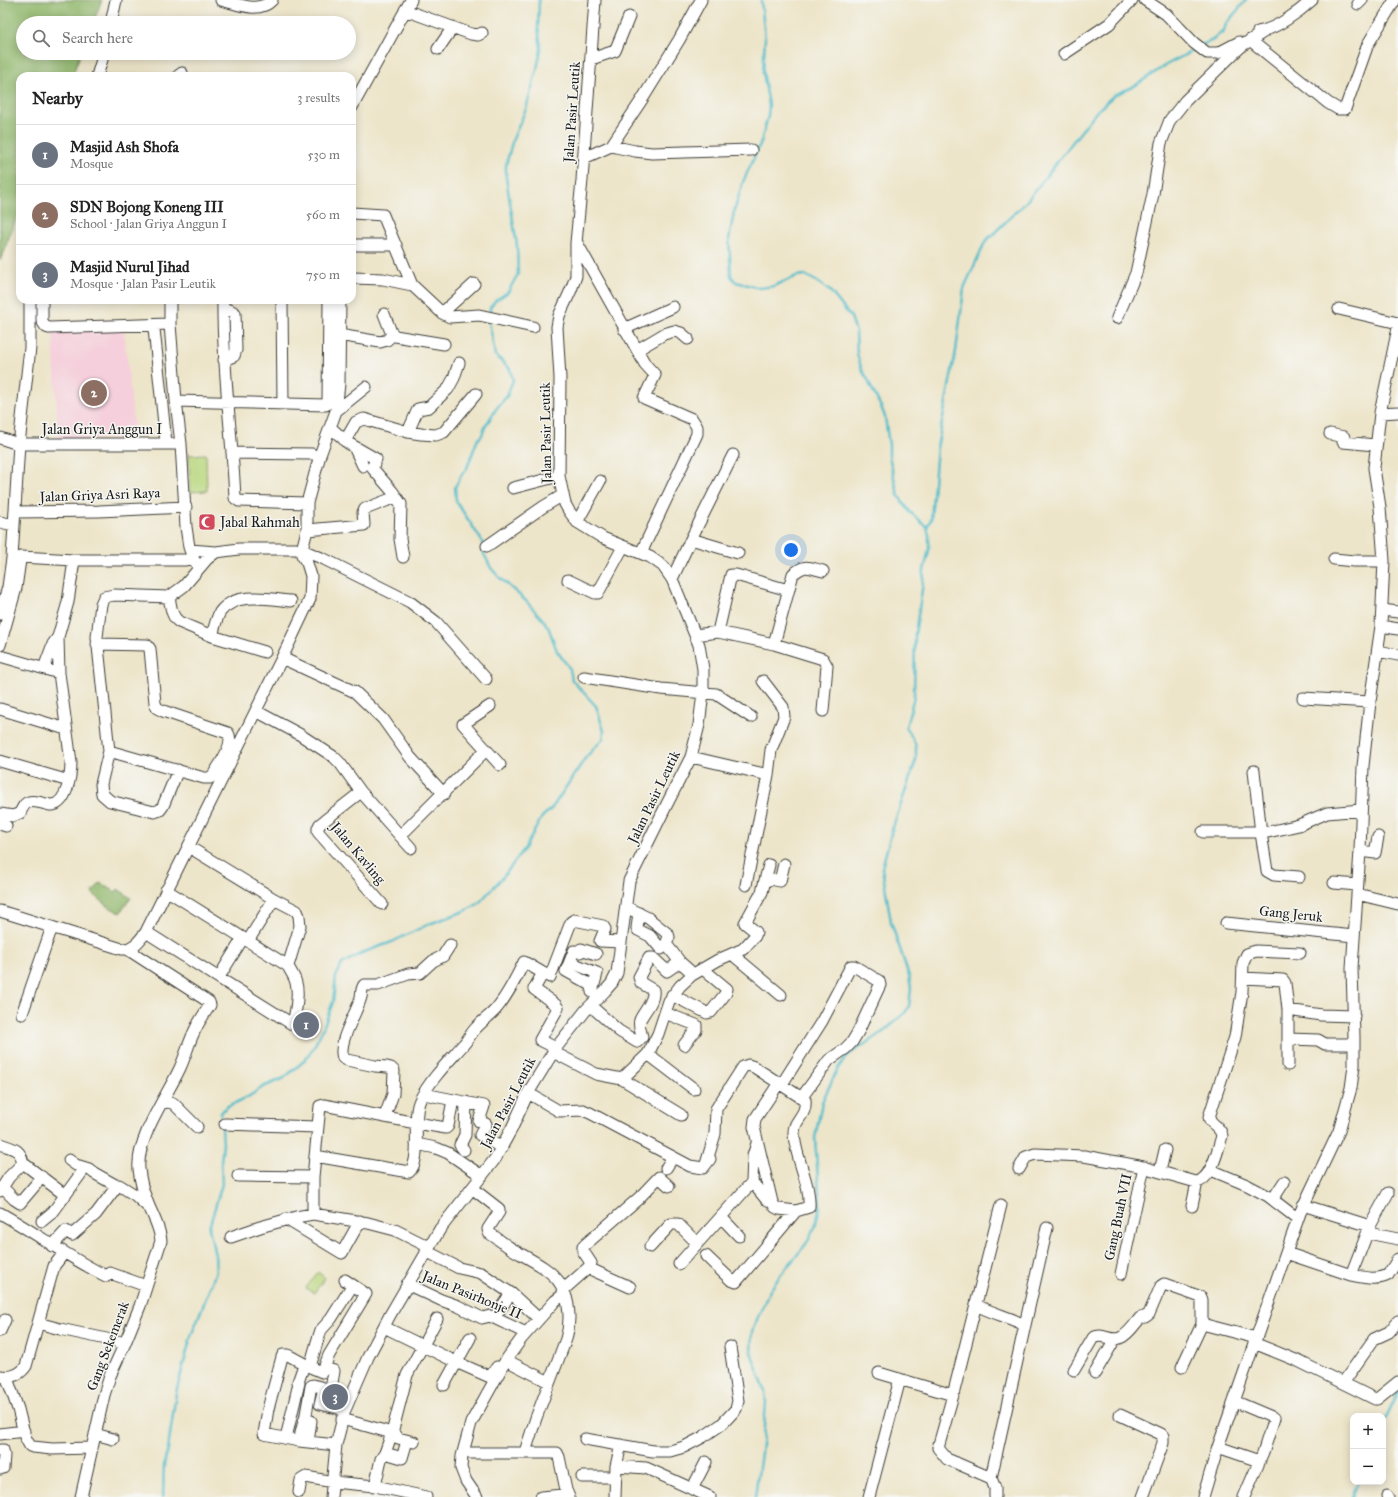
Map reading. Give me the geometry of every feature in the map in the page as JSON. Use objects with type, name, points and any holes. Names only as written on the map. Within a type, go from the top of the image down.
[{"type":"street","points":[[113,16],[116,0]]},
{"type":"street","points":[[221,0],[254,8],[263,6],[272,0]]},
{"type":"street","points":[[356,100],[411,0]]},
{"type":"street","name":"Jalan Pasir Leutik","points":[[331,1497],[336,1445],[344,1415],[359,1376],[384,1326],[407,1284],[448,1218],[482,1176],[502,1148],[528,1093],[554,1050],[612,983],[616,973],[629,881],[666,804],[691,757],[700,725],[703,693],[702,660],[695,635],[672,579],[658,561],[603,538],[577,522],[569,511],[563,495],[559,476],[560,378],[557,327],[559,316],[575,281],[576,243],[584,158],[595,0]]},
{"type":"street","points":[[584,158],[611,146],[679,40],[701,0]]},
{"type":"street","points":[[1064,54],[1109,24],[1132,0]]},
{"type":"street","points":[[1145,0],[1166,14],[1207,53],[1218,54],[1252,35],[1265,31]]},
{"type":"street","points":[[1117,318],[1136,273],[1153,194],[1161,143],[1170,120],[1190,96],[1232,55],[1250,40],[1302,10],[1312,0]]},
{"type":"street","points":[[1250,40],[1328,103],[1338,109],[1345,109],[1368,44],[1395,0]]},
{"type":"street","points":[[406,10],[471,34],[478,35],[482,33]]},
{"type":"street","points":[[591,59],[615,51],[629,17]]},
{"type":"street","points":[[438,49],[453,27]]},
{"type":"street","points":[[99,72],[102,60]]},
{"type":"street","points":[[611,146],[652,153],[751,150]]},
{"type":"street","points":[[356,213],[383,215],[412,285],[442,313],[450,317],[479,315],[533,327]]},
{"type":"street","points":[[576,243],[591,266],[624,329],[645,364],[655,375],[644,398],[692,419],[697,427],[697,434],[641,553]]},
{"type":"street","points":[[356,245],[396,245]]},
{"type":"street","points":[[356,278],[383,279],[412,285]]},
{"type":"street","points":[[442,313],[474,284]]},
{"type":"street","points":[[0,614],[8,587],[10,574],[30,348],[30,304]]},
{"type":"street","points":[[42,304],[42,321],[46,327],[49,328],[170,324]]},
{"type":"street","points":[[170,304],[170,324],[176,401],[186,504],[186,527],[192,554],[199,568]]},
{"type":"street","points":[[282,304],[283,404]]},
{"type":"street","points":[[176,401],[326,405],[328,402],[329,304]]},
{"type":"street","points":[[0,911],[127,949],[139,942],[146,932],[310,599],[311,576],[308,563],[299,550],[307,530],[307,503],[320,455],[336,412],[339,384],[340,304]]},
{"type":"street","points":[[223,305],[224,360],[235,498],[239,501],[307,503]]},
{"type":"street","points":[[624,329],[673,307]]},
{"type":"street","points":[[1339,309],[1398,323]]},
{"type":"street","points":[[384,314],[393,334],[398,337],[444,344]]},
{"type":"street","points":[[1203,1497],[1218,1447],[1303,1205],[1329,1153],[1346,1108],[1351,1088],[1354,1044],[1352,968],[1360,851],[1363,766],[1370,702],[1381,626],[1384,561],[1380,507],[1374,468],[1375,446],[1380,413],[1398,328]]},
{"type":"street","points":[[154,329],[166,443]]},
{"type":"street","points":[[637,350],[664,334],[674,331],[688,339]]},
{"type":"street","points":[[339,335],[380,342],[387,340],[393,334]]},
{"type":"street","points":[[408,432],[418,409],[429,407],[448,389],[454,378],[459,363]]},
{"type":"street","points":[[336,412],[366,387]]},
{"type":"street","points":[[363,466],[350,444],[354,424],[362,419],[408,432],[433,435],[442,434],[476,394]]},
{"type":"street","points":[[1380,413],[1398,412]]},
{"type":"street","points":[[330,427],[350,444],[376,459],[372,466],[373,469],[392,490],[401,504],[400,539],[403,557]]},
{"type":"street","points":[[1330,434],[1345,435],[1343,442],[1375,446]]},
{"type":"street","name":"Jalan Griya Anggun I","points":[[0,438],[21,444],[181,444]]},
{"type":"street","points":[[232,453],[312,454]]},
{"type":"street","points":[[672,579],[733,455]]},
{"type":"street","points":[[513,488],[559,476]]},
{"type":"street","points":[[577,522],[600,481]]},
{"type":"street","points":[[487,546],[563,495]]},
{"type":"street","points":[[307,530],[364,525],[363,512],[365,509],[396,498]]},
{"type":"street","name":"Jalan Griya Asri Raya","points":[[15,508],[186,504]]},
{"type":"street","points":[[0,522],[14,525]]},
{"type":"street","points":[[691,539],[738,553]]},
{"type":"street","points":[[568,580],[598,593],[623,547]]},
{"type":"street","points":[[0,645],[13,598],[21,557],[74,560],[185,560],[192,554],[239,549],[299,550],[324,559],[410,602],[436,622],[486,679]]},
{"type":"street","points":[[178,770],[163,806],[160,810],[154,812],[110,801],[102,794],[101,784],[109,751],[97,644],[101,604],[104,597],[114,595],[169,597],[184,586],[199,568],[216,552]]},
{"type":"street","points":[[1334,559],[1384,561]]},
{"type":"street","points":[[0,814],[13,816],[20,813],[24,804],[30,801],[58,805],[62,801],[69,781],[71,762],[59,673],[58,637],[68,602],[74,560]]},
{"type":"street","points":[[774,644],[793,574],[802,567],[823,571]]},
{"type":"street","points":[[718,632],[729,578],[731,575],[736,575],[788,590]]},
{"type":"street","points":[[169,597],[172,613],[175,619],[179,622],[212,636],[265,652]]},
{"type":"street","points":[[212,636],[219,614],[225,607],[233,602],[245,598],[291,601]]},
{"type":"street","points":[[1382,610],[1398,612]]},
{"type":"street","points":[[1381,626],[1398,628]]},
{"type":"street","points":[[695,635],[718,632],[774,644],[824,659],[827,666],[823,711]]},
{"type":"street","points":[[44,668],[53,644],[58,637]]},
{"type":"street","points":[[97,644],[147,645],[150,649],[155,703],[157,708],[228,733],[230,736],[230,743],[213,776],[210,778],[204,778],[109,751]]},
{"type":"street","points":[[1378,651],[1398,655]]},
{"type":"street","points":[[0,656],[59,673]]},
{"type":"street","points":[[282,658],[355,692],[383,719],[410,757],[444,794]]},
{"type":"street","points":[[584,677],[661,689],[719,695],[751,716]]},
{"type":"street","points":[[746,885],[768,775],[771,750],[784,716],[783,707],[763,681]]},
{"type":"street","points":[[1303,698],[1370,702]]},
{"type":"street","points":[[490,706],[463,724],[500,765]]},
{"type":"street","points":[[0,710],[66,729]]},
{"type":"street","points":[[256,711],[299,734],[334,757],[361,792],[411,848]]},
{"type":"street","points":[[400,836],[444,794],[486,750]]},
{"type":"street","points":[[691,757],[768,775]]},
{"type":"street","points":[[0,761],[69,781]]},
{"type":"street","points":[[1254,771],[1260,833],[1268,873],[1274,875],[1299,877]]},
{"type":"street","name":"Jalan Kavling","points":[[361,792],[320,824],[318,832],[382,904]]},
{"type":"street","points":[[1203,832],[1260,833],[1300,825],[1327,813],[1361,810]]},
{"type":"street","points":[[1360,851],[1375,852],[1378,837]]},
{"type":"street","points":[[189,847],[274,899],[297,911],[300,926],[288,966]]},
{"type":"street","points":[[766,878],[780,881],[784,864]]},
{"type":"street","points":[[622,1079],[648,1054],[658,1034],[672,996],[680,986],[692,976],[743,949],[755,936],[756,932],[745,923],[762,892],[769,865]]},
{"type":"street","points":[[1334,883],[1357,889],[1398,904]]},
{"type":"street","points":[[146,932],[292,1024],[295,1017],[298,991],[288,966],[166,890]]},
{"type":"street","points":[[219,977],[274,899]]},
{"type":"street","points":[[626,907],[639,913],[648,918],[668,934],[666,944],[661,949],[650,936],[638,930],[639,913]]},
{"type":"street","points":[[315,1156],[409,1172],[412,1169],[416,1144],[418,1104],[440,1071],[465,1043],[475,1028],[502,1002],[524,962],[550,977],[571,922],[574,920],[604,926],[605,929],[591,970]]},
{"type":"street","name":"Gang Jeruk","points":[[1226,923],[1354,936]]},
{"type":"street","points":[[22,1014],[52,927]]},
{"type":"street","points":[[600,941],[620,942]]},
{"type":"street","points":[[666,944],[680,962],[689,970],[692,976]]},
{"type":"street","points":[[385,1116],[392,1094],[394,1071],[387,1067],[346,1060],[343,1058],[341,1053],[346,1035],[361,997],[362,988],[364,985],[378,985],[402,976],[420,973],[433,961],[442,956],[450,945]]},
{"type":"street","name":"Gang Sekemerak","points":[[81,1497],[94,1434],[110,1376],[140,1306],[161,1241],[158,1224],[146,1201],[140,1177],[139,1158],[142,1144],[180,1068],[196,1029],[210,1005],[210,1002],[127,949]]},
{"type":"street","points":[[593,986],[566,971],[574,951],[580,952],[582,949],[596,954]]},
{"type":"street","points":[[1192,1206],[1198,1182],[1200,1182],[1211,1170],[1222,1134],[1219,1128],[1210,1121],[1209,1117],[1235,1037],[1242,992],[1243,963],[1246,956],[1250,952],[1300,953]]},
{"type":"street","points":[[732,954],[781,996]]},
{"type":"street","points":[[570,962],[597,973],[593,986],[593,1004],[619,1031],[637,1042],[642,1037],[640,1021],[648,1008],[654,993],[653,990],[640,983],[639,977],[649,958],[653,958],[665,971],[680,962]]},
{"type":"street","points":[[528,1093],[559,1111],[583,1110],[690,1166],[703,1168],[706,1164],[715,1134],[716,1109],[743,1067],[748,1065],[754,1067],[781,1084],[802,1097],[805,1100],[805,1111],[795,1126],[794,1136],[810,1205],[807,1209],[796,1211],[779,1209],[775,1207],[772,1202],[757,1143],[754,1127],[755,1119],[781,1084],[822,1021],[851,966],[854,966],[879,981],[880,985],[852,1042],[829,1060],[802,1097]]},
{"type":"street","points":[[672,996],[707,1013],[711,1012],[726,993],[727,989],[704,969]]},
{"type":"street","points":[[543,973],[534,989],[558,1008],[540,1040],[554,1050],[596,1074],[622,1079],[681,1115]]},
{"type":"street","points":[[1242,978],[1283,980],[1285,983],[1288,1010],[1288,1065]]},
{"type":"street","points":[[1288,1010],[1321,1015],[1354,1016]]},
{"type":"street","points":[[665,1013],[696,1026],[696,1030],[684,1045]]},
{"type":"street","points":[[1288,1039],[1318,1040],[1325,1044],[1354,1044]]},
{"type":"street","points":[[648,1054],[694,1089]]},
{"type":"street","points":[[424,1094],[484,1106],[479,1121],[486,1124],[480,1135],[502,1148]]},
{"type":"street","points":[[313,1214],[313,1177],[319,1107],[348,1109],[444,1128],[448,1127],[453,1100]]},
{"type":"street","points":[[464,1150],[460,1145],[465,1135],[466,1102]]},
{"type":"street","points":[[162,1103],[173,1103],[196,1126]]},
{"type":"street","points":[[225,1124],[317,1127]]},
{"type":"street","points":[[680,1264],[752,1182],[753,1156],[757,1143]]},
{"type":"street","points":[[0,1144],[17,1150],[21,1154],[23,1163],[65,1195]]},
{"type":"street","points":[[416,1144],[436,1148],[448,1153],[482,1176]]},
{"type":"street","points":[[1160,1171],[1165,1150]]},
{"type":"street","points":[[1019,1169],[1026,1157],[1035,1154],[1084,1156],[1144,1167],[1198,1182]]},
{"type":"street","points":[[666,1168],[673,1156]]},
{"type":"street","points":[[69,1160],[89,1169],[117,1186],[119,1185],[135,1195],[150,1209]]},
{"type":"street","points":[[23,1163],[9,1177],[1,1189],[14,1199],[20,1203],[42,1177]]},
{"type":"street","name":"Gang Buah VII","points":[[1121,1274],[1144,1167]]},
{"type":"street","points":[[42,1221],[53,1212],[85,1168]]},
{"type":"street","points":[[1211,1170],[1247,1185],[1273,1200],[1298,1219]]},
{"type":"street","points":[[238,1176],[313,1177]]},
{"type":"street","points":[[477,1497],[462,1474],[462,1456],[471,1423],[506,1360],[526,1333],[563,1292],[588,1268],[591,1263],[583,1251],[583,1247],[639,1198],[659,1177],[669,1186]]},
{"type":"street","points":[[752,1182],[766,1199],[772,1202]]},
{"type":"street","points":[[1273,1200],[1284,1182]]},
{"type":"street","points":[[52,1246],[66,1231],[72,1235],[96,1214],[117,1186]]},
{"type":"street","points":[[472,1188],[499,1209],[500,1212],[488,1229],[489,1233],[549,1272],[560,1284],[568,1311],[569,1330],[525,1452]]},
{"type":"street","points":[[1351,1275],[1369,1230],[1388,1193]]},
{"type":"street","points":[[991,1478],[947,1459],[938,1448],[953,1395],[1001,1205]]},
{"type":"street","points":[[1303,1205],[1369,1230],[1398,1239]]},
{"type":"street","points":[[706,1256],[731,1280],[736,1282],[796,1211]]},
{"type":"street","points":[[0,1213],[52,1246],[106,1276],[110,1273],[146,1286]]},
{"type":"street","points":[[231,1237],[260,1227],[313,1214],[395,1230],[459,1268],[481,1273],[512,1294],[539,1319]]},
{"type":"street","points":[[721,1217],[739,1236]]},
{"type":"street","points":[[286,1220],[342,1253],[360,1222]]},
{"type":"street","points":[[650,1247],[671,1224],[678,1224],[697,1243]]},
{"type":"street","points":[[995,1497],[995,1488],[991,1478],[1047,1228]]},
{"type":"street","points":[[64,1253],[54,1266],[26,1366],[21,1372],[2,1376],[18,1409],[28,1443],[33,1448],[91,1448]]},
{"type":"street","points":[[1286,1253],[1351,1275],[1376,1278],[1385,1277],[1388,1275],[1398,1259]]},
{"type":"street","points":[[588,1268],[630,1287]]},
{"type":"street","points":[[286,1438],[298,1382],[307,1366],[321,1330],[331,1319],[348,1283],[366,1294],[329,1355],[322,1372],[307,1366],[288,1355],[283,1355],[274,1384],[264,1434],[286,1438],[304,1441],[336,1445]]},
{"type":"street","name":"Jalan Pasirhonje II","points":[[407,1284],[482,1318],[489,1316],[526,1333]]},
{"type":"street","points":[[1074,1370],[1093,1338],[1100,1335],[1114,1339],[1121,1338],[1140,1318],[1149,1314],[1161,1286],[1164,1284],[1201,1297],[1202,1300],[1202,1324],[1182,1367]]},
{"type":"street","points":[[494,1318],[512,1294]]},
{"type":"street","points":[[976,1305],[1025,1325]]},
{"type":"street","points":[[381,1490],[381,1459],[385,1453],[392,1433],[407,1375],[437,1319]]},
{"type":"street","points":[[0,1331],[5,1320]]},
{"type":"street","points":[[1343,1382],[1374,1339],[1394,1333],[1398,1321]]},
{"type":"street","points":[[38,1322],[60,1329],[125,1343]]},
{"type":"street","points":[[1202,1324],[1255,1340],[1377,1399],[1398,1382]]},
{"type":"street","points":[[384,1326],[456,1362],[491,1376],[514,1338]]},
{"type":"street","points":[[444,1385],[470,1338]]},
{"type":"street","points":[[1095,1373],[1114,1339]]},
{"type":"street","points":[[585,1439],[653,1451],[670,1451],[684,1447],[703,1437],[722,1424],[736,1409],[738,1401],[730,1347]]},
{"type":"street","points":[[506,1360],[549,1382]]},
{"type":"street","points":[[304,1441],[311,1422],[306,1420],[311,1386],[313,1385],[331,1389],[334,1371],[324,1368]]},
{"type":"street","points":[[879,1373],[953,1395]]},
{"type":"street","points":[[869,1497],[900,1379]]},
{"type":"street","points":[[324,1388],[320,1404],[344,1415],[392,1433],[398,1438],[411,1442],[402,1458],[385,1453]]},
{"type":"street","points":[[1234,1401],[1274,1418],[1259,1461],[1244,1497]]},
{"type":"street","points":[[1120,1416],[1163,1436],[1163,1443],[1143,1497]]},
{"type":"street","points":[[0,1434],[24,1431]]},
{"type":"street","points":[[94,1434],[113,1439]]},
{"type":"street","points":[[615,1497],[616,1472],[621,1445]]},
{"type":"street","points":[[1218,1447],[1259,1461]]},
{"type":"street","points":[[0,1450],[3,1450],[4,1455],[3,1468],[0,1469]]},
{"type":"street","points":[[470,1453],[557,1453],[568,1495],[541,1497]]},
{"type":"street","points":[[692,1489],[706,1462]]},
{"type":"street","points":[[582,1477],[646,1468],[710,1497]]},
{"type":"street","points":[[299,1492],[301,1480],[305,1477],[426,1497]]},
{"type":"shaded area","points":[[124,328],[135,438],[58,440],[53,332]]},
{"type":"green space","points":[[0,0],[102,0],[96,16],[16,16],[16,60],[78,60],[74,72],[16,72],[16,219],[0,261]]},
{"type":"green space","points":[[206,454],[207,491],[190,492],[189,455]]},
{"type":"green space","points":[[100,883],[116,892],[118,889],[131,898],[120,913],[109,907],[92,893]]},
{"type":"green space","points":[[318,1272],[325,1278],[314,1293],[306,1288]]},
{"type":"waterway","points":[[490,314],[490,308],[495,301],[508,292],[518,274],[517,245],[506,178],[506,165],[513,139],[526,109],[537,69],[541,49],[538,27],[539,0]]},
{"type":"waterway","points":[[755,1497],[766,1403],[765,1391],[751,1352],[752,1331],[769,1292],[806,1244],[815,1227],[820,1207],[815,1138],[822,1102],[838,1068],[848,1055],[883,1032],[905,1013],[909,1006],[911,988],[909,976],[891,922],[882,868],[892,830],[916,760],[916,745],[906,727],[914,697],[915,634],[924,570],[929,550],[929,535],[927,527],[910,512],[898,495],[889,456],[885,417],[862,370],[857,354],[856,332],[851,317],[830,291],[805,275],[797,276],[774,286],[760,288],[736,282],[731,276],[729,239],[734,212],[743,182],[761,142],[768,116],[769,105],[763,72],[765,38],[761,0]]},
{"type":"waterway","points":[[1202,45],[1213,40],[1222,31],[1223,34],[1226,24],[1246,0]]},
{"type":"waterway","points":[[927,527],[931,519],[937,448],[956,351],[964,288],[985,242],[1026,202],[1096,112],[1113,96],[1136,85],[1166,65],[1196,49]]},
{"type":"waterway","points":[[163,1497],[164,1464],[168,1449],[176,1393],[191,1336],[216,1271],[215,1255],[209,1228],[222,1184],[221,1162],[223,1144],[221,1113],[226,1107],[248,1097],[263,1087],[284,1078],[304,1061],[312,1050],[322,1031],[333,1002],[336,977],[342,964],[364,952],[392,942],[429,924],[465,911],[478,904],[503,877],[525,848],[542,817],[552,808],[586,757],[603,739],[604,731],[596,706],[572,680],[570,669],[557,651],[549,629],[544,621],[526,601],[491,568],[484,554],[482,541],[456,501],[455,487],[467,468],[477,441],[482,435],[496,409],[507,396],[513,380],[510,369],[495,355],[489,321]]},
{"type":"waterway","points":[[1386,1418],[1398,1392]]},
{"type":"waterway","points":[[1352,1497],[1357,1485]]},
{"type":"place","name":"SDN Bojong Koneng III","points":[[94,393]]},
{"type":"place","name":"Jabal Rahmah","points":[[207,522]]},
{"type":"place","name":"Masjid Ash Shofa","points":[[306,1025]]},
{"type":"place","name":"Masjid Nurul Jihad","points":[[335,1397]]}]
